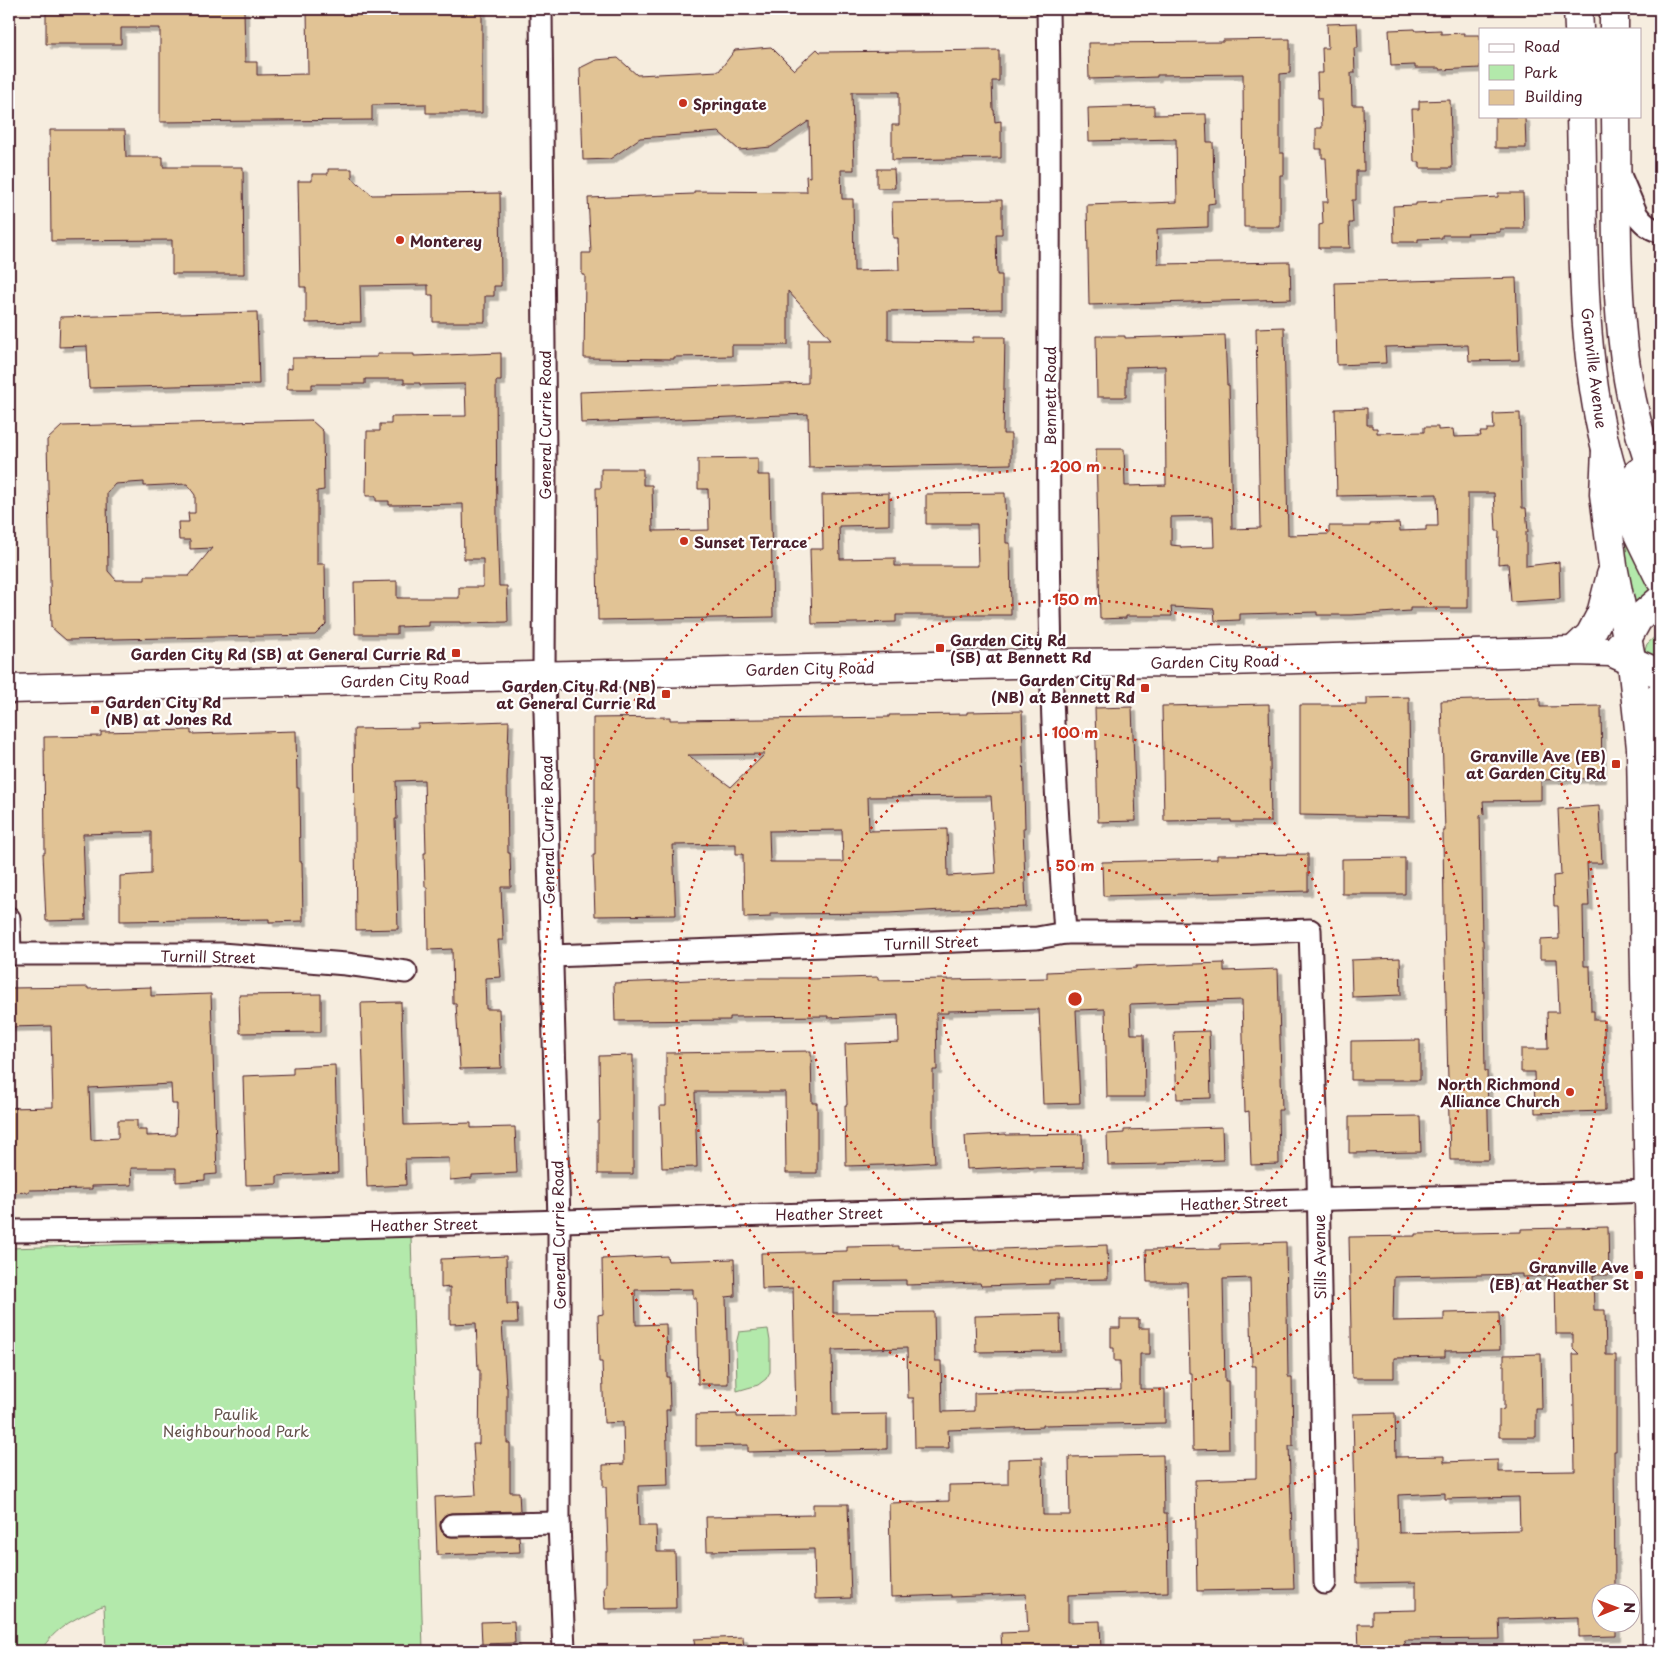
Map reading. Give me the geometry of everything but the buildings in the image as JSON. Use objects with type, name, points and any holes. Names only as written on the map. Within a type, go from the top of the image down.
[{"type":"street","name":"General Currie Road","points":[[541,9],[545,463],[544,675],[550,956],[559,1221],[559,1523],[564,1651]]},
{"type":"street","name":"Bennett Road","points":[[1048,9],[1050,93],[1049,532],[1051,663],[1065,933]]},
{"type":"street","points":[[1578,9],[1579,28]]},
{"type":"street","points":[[1614,9],[1614,28]]},
{"type":"street","name":"Granville Avenue","points":[[1581,118],[1588,343],[1606,450],[1626,506],[1660,579]]},
{"type":"street","points":[[1616,118],[1620,309],[1628,375],[1638,427],[1660,490]]},
{"type":"street","points":[[1617,166],[1637,215],[1654,230],[1660,231]]},
{"type":"street","points":[[1638,427],[1633,457],[1642,484],[1660,522]]},
{"type":"street","points":[[1606,450],[1604,494],[1623,651],[1651,808],[1649,1191],[1658,1651]]},
{"type":"street","points":[[1573,651],[1590,635],[1601,614],[1613,566]]},
{"type":"street","points":[[1623,651],[1638,619],[1660,600]]},
{"type":"street","points":[[1623,651],[1660,622]]},
{"type":"street","name":"Garden City Road","points":[[9,689],[1623,651]]},
{"type":"street","points":[[1623,651],[1660,674]]},
{"type":"street","points":[[1640,748],[1654,703],[1660,695]]},
{"type":"street","points":[[9,918],[9,954]]},
{"type":"street","name":"Turnill Street","points":[[550,956],[1037,938],[1065,933],[1310,930]]},
{"type":"street","name":"Sills Avenue","points":[[1310,930],[1318,1200],[1325,1583]]},
{"type":"street","name":"Turnill Street","points":[[9,954],[221,954],[346,964],[406,972]]},
{"type":"street","name":"Heather Street","points":[[9,1231],[277,1229],[1649,1191]]},
{"type":"street","points":[[452,1525],[559,1523]]},
{"type":"green space","points":[[1622,535],[1650,590],[1650,593],[1630,610]]},
{"type":"green space","points":[[1660,632],[1660,668],[1643,656],[1647,644]]},
{"type":"green space","name":"Paulik Neighbourhood Park","points":[[411,1236],[423,1651],[106,1651],[104,1605],[68,1623],[53,1635],[41,1651],[9,1651],[9,1248]]},
{"type":"green space","points":[[768,1329],[770,1372],[766,1379],[758,1385],[737,1391],[736,1344],[739,1332]]},
{"type":"place","name":"Springate","points":[[683,103]]},
{"type":"place","name":"Monterey","points":[[400,240]]},
{"type":"place","name":"Sunset Terrace","points":[[684,541]]},
{"type":"place","name":"Garden City Rd (SB) at Bennett Rd","points":[[940,648]]},
{"type":"place","name":"Garden City Rd (SB) at General Currie Rd","points":[[456,653]]},
{"type":"place","name":"Garden City Rd (NB) at Bennett Rd","points":[[1145,688]]},
{"type":"place","name":"Garden City Rd (NB) at General Currie Rd","points":[[666,694]]},
{"type":"place","name":"Garden City Rd (NB) at Jones Rd","points":[[95,710]]},
{"type":"place","name":"Granville Ave (EB) at Garden City Rd","points":[[1616,764]]},
{"type":"place","name":"North Richmond Alliance Church","points":[[1570,1092]]},
{"type":"place","name":"Granville Ave (EB) at Heather St","points":[[1639,1275]]}]
